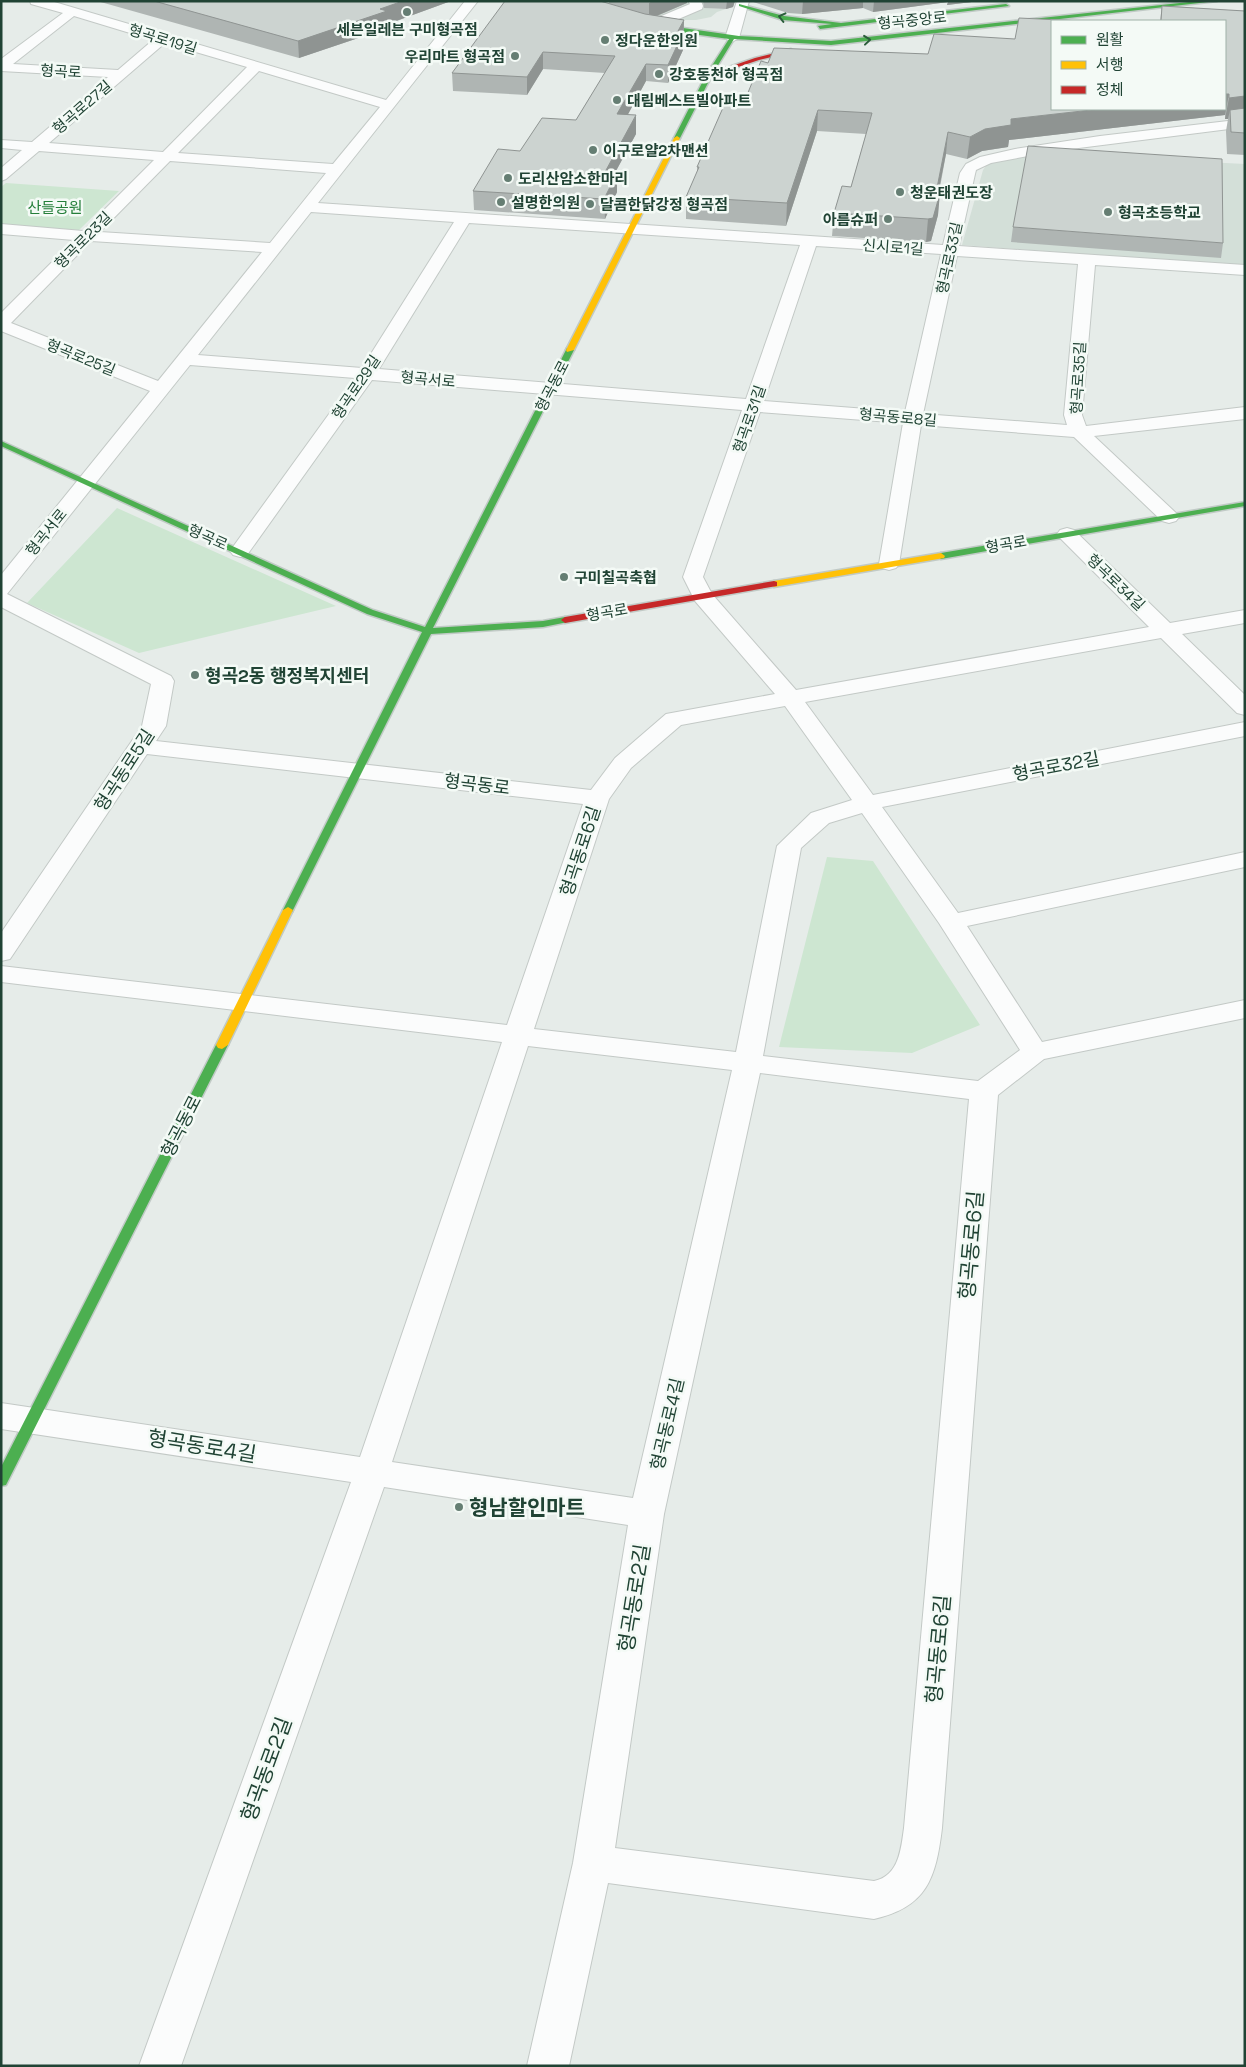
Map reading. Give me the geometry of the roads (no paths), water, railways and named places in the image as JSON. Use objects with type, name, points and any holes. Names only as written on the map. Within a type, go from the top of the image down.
[{"type":"street","name":"형곡로19길","points":[[36,1],[254,67],[389,105]]},
{"type":"street","name":"형곡서로","points":[[1,589],[472,1]]},
{"type":"street","points":[[645,25],[696,6],[694,1]]},
{"type":"street","name":"형곡중앙로","points":[[645,25],[698,35],[797,44],[848,42],[1215,1]]},
{"type":"street","points":[[742,3],[791,19],[847,23]]},
{"type":"street","name":"형곡동로","points":[[1,1481],[16,1418],[243,1003],[358,770],[709,75],[732,38],[742,3]]},
{"type":"street","name":"형곡중앙로","points":[[732,38],[847,23],[1022,4]]},
{"type":"street","points":[[1,67],[72,12]]},
{"type":"street","name":"형곡로27길","points":[[1,176],[162,39]]},
{"type":"street","points":[[709,75],[780,53],[848,42]]},
{"type":"street","name":"형곡로","points":[[1,67],[120,74]]},
{"type":"street","points":[[165,157],[254,67]]},
{"type":"street","name":"형곡로33길","points":[[889,564],[913,419],[966,177],[971,167],[982,161],[1025,151],[1245,123]]},
{"type":"street","points":[[1,144],[337,169]]},
{"type":"street","name":"형곡로23길","points":[[1,324],[165,157]]},
{"type":"street","points":[[307,207],[631,229]]},
{"type":"street","name":"형곡로29길","points":[[240,551],[367,374],[464,218]]},
{"type":"street","points":[[1,229],[274,248]]},
{"type":"street","name":"신시로1길","points":[[631,229],[1245,270]]},
{"type":"street","name":"형곡로31길","points":[[703,596],[693,577],[810,241]]},
{"type":"street","name":"형곡로35길","points":[[1087,260],[1073,414],[1080,432],[1170,517]]},
{"type":"street","name":"형곡로25길","points":[[1,324],[161,389]]},
{"type":"street","name":"형곡서로","points":[[185,359],[551,389]]},
{"type":"street","name":"형곡동로8길","points":[[551,389],[1080,432],[1245,413]]},
{"type":"street","name":"형곡로","points":[[1,443],[370,612],[428,631],[543,624],[1245,504]]},
{"type":"street","name":"형곡로34길","points":[[1067,534],[1245,708]]},
{"type":"street","points":[[703,596],[790,697],[950,922],[1035,1052]]},
{"type":"street","name":"형곡동로5길","points":[[1,599],[163,682],[154,726],[1,953]]},
{"type":"street","points":[[790,697],[1245,616]]},
{"type":"street","name":"형곡동로6길","points":[[518,1036],[597,798],[623,763],[674,719],[790,697]]},
{"type":"street","name":"형곡로32길","points":[[867,803],[1245,729]]},
{"type":"street","name":"형곡동로","points":[[142,746],[597,798]]},
{"type":"street","points":[[748,1063],[789,846],[820,818],[867,803]]},
{"type":"street","points":[[950,922],[1245,859]]},
{"type":"street","points":[[1,974],[984,1091],[1035,1052],[1245,1009]]},
{"type":"street","points":[[372,1472],[518,1036]]},
{"type":"street","name":"형곡동로4길","points":[[16,1418],[647,1514],[748,1063]]},
{"type":"street","name":"형곡동로6길","points":[[593,1863],[874,1900],[886,1899],[906,1885],[920,1854],[923,1828],[984,1091]]},
{"type":"street","name":"형곡동로2길","points":[[160,2066],[372,1472]]},
{"type":"street","name":"형곡동로2길","points":[[548,2066],[593,1863],[647,1514]]},
{"type":"place","name":"세븐일레븐 구미형곡점","points":[[407,12]]},
{"type":"place","name":"정다운한의원","points":[[605,40]]},
{"type":"place","name":"우리마트 형곡점","points":[[515,56]]},
{"type":"place","name":"강호동천하 형곡점","points":[[659,74]]},
{"type":"place","name":"대림베스트빌아파트","points":[[617,100]]},
{"type":"place","name":"이구로얄2차맨션","points":[[593,150]]},
{"type":"place","name":"도리산암소한마리","points":[[508,178]]},
{"type":"place","name":"청운태권도장","points":[[900,192]]},
{"type":"place","name":"설명한의원","points":[[501,202]]},
{"type":"place","name":"달콤한닭강정 형곡점","points":[[590,204]]},
{"type":"place","name":"형곡초등학교","points":[[1108,212]]},
{"type":"place","name":"아름슈퍼","points":[[888,219]]},
{"type":"place","name":"구미칠곡축협","points":[[564,577]]},
{"type":"place","name":"형곡2동 행정복지센터","points":[[195,675]]},
{"type":"place","name":"형남할인마트","points":[[459,1507]]},
{"type":"park label","name":"산들공원","points":[[55,207]]}]
